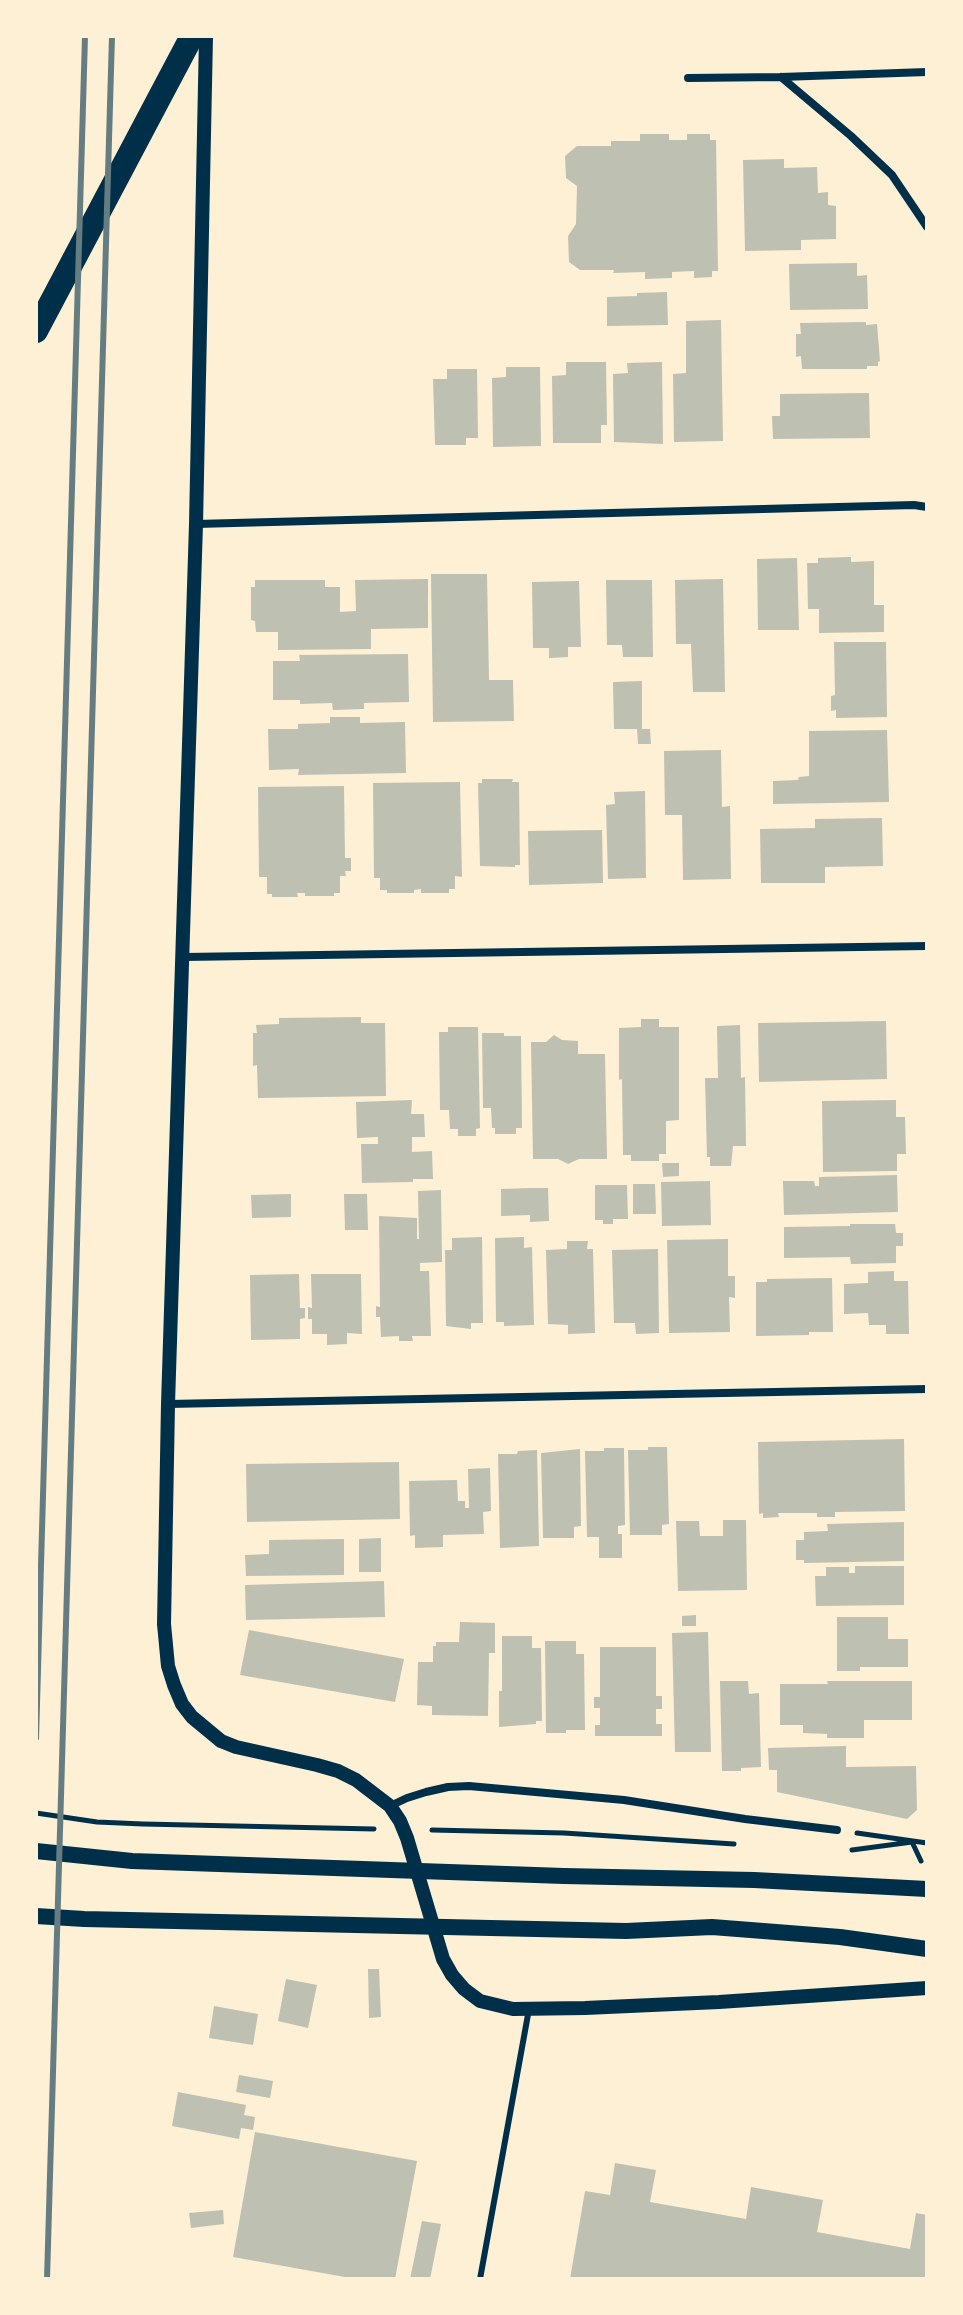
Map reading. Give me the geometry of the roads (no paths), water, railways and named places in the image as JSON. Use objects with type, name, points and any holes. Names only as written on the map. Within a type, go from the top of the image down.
[{"type":"highway","points":[[36,331],[192,36]]},
{"type":"main road","points":[[36,1851],[132,1861],[754,1880],[927,1889]]},
{"type":"main road","points":[[36,1916],[562,1930],[741,1928],[872,1940],[927,1949]]},
{"type":"street","points":[[206,36],[196,524],[164,1624],[168,1666],[182,1704],[192,1717],[221,1741],[256,1753],[338,1771],[356,1780],[390,1806],[407,1838],[443,1959],[464,1989],[480,2001],[529,2009],[649,2006],[927,1988]]},
{"type":"street","points":[[688,78],[927,72]]},
{"type":"street","points":[[781,77],[892,175],[927,227]]},
{"type":"street","points":[[196,524],[927,507]]},
{"type":"street","points":[[184,957],[927,946]]},
{"type":"street","points":[[168,1404],[927,1389]]},
{"type":"street","points":[[390,1806],[426,1792],[469,1786],[624,1800],[837,1830]]},
{"type":"lane","points":[[480,2279],[529,2009]]},
{"type":"railway","points":[[36,1738],[85,36]]},
{"type":"railway","points":[[47,2279],[112,36]]}]
